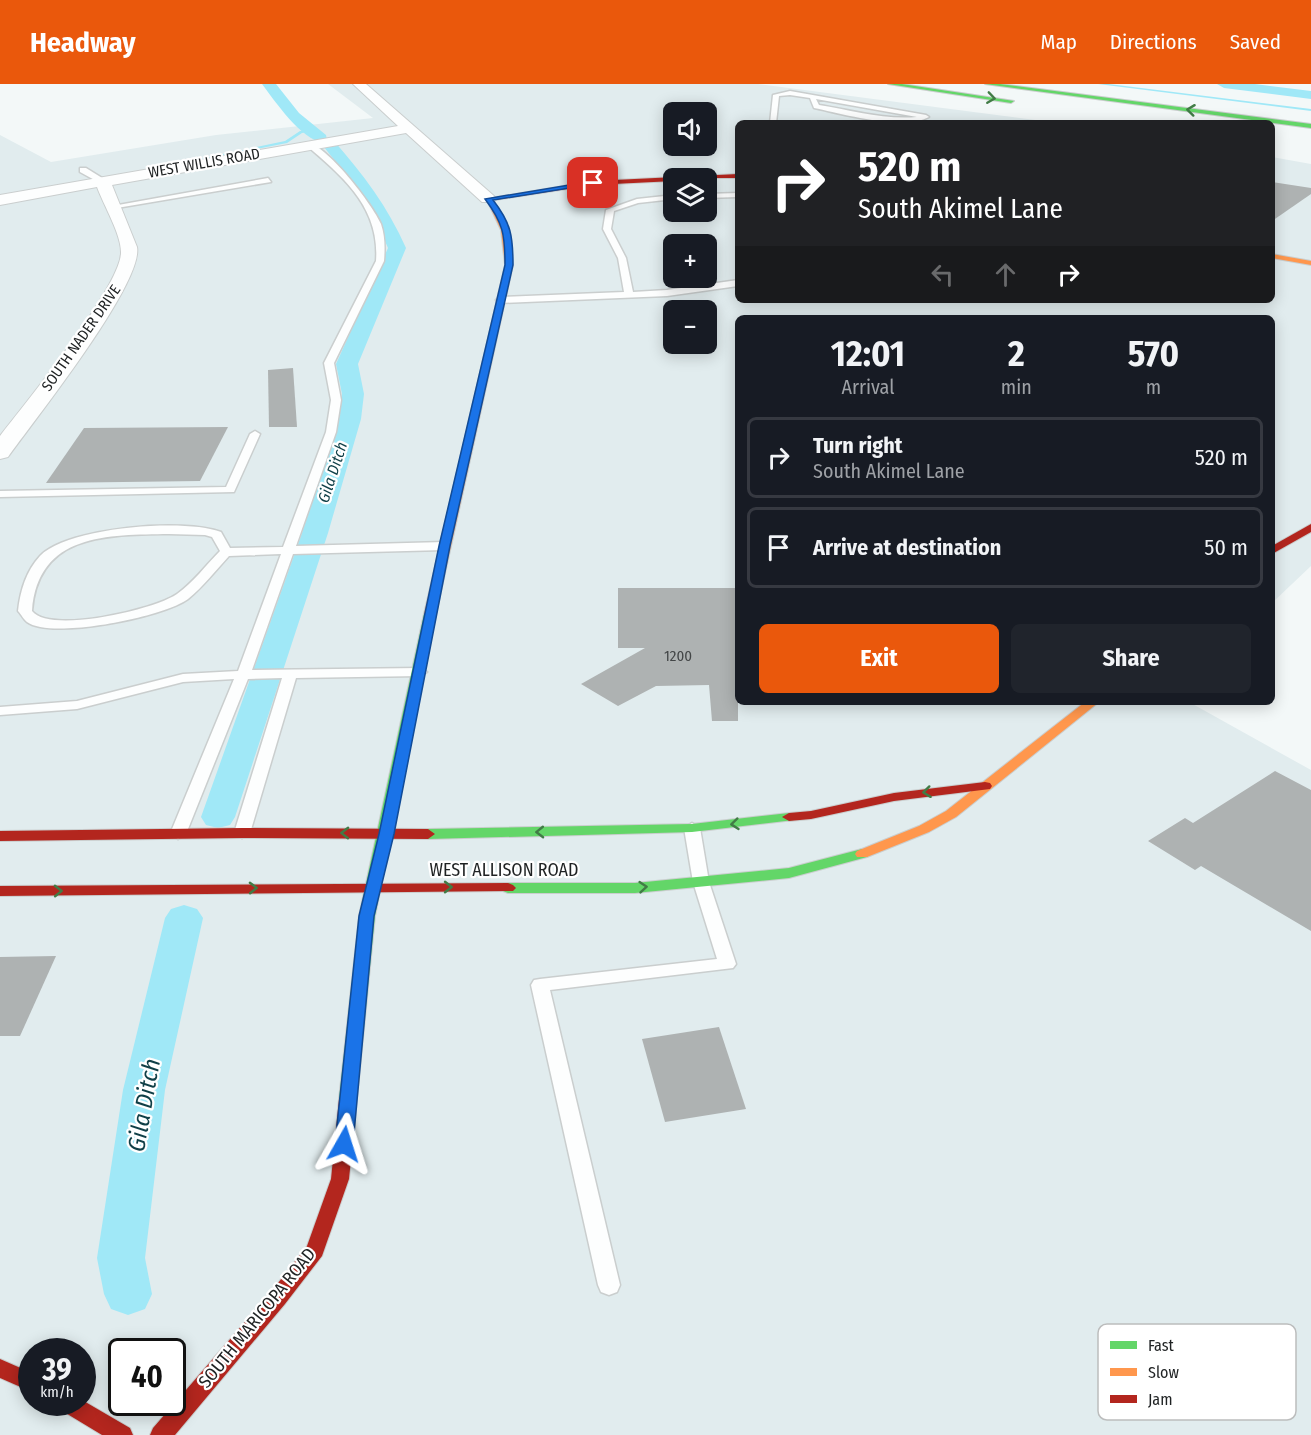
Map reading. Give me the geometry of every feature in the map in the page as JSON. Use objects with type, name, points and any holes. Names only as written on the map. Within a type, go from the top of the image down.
[{"type":"main road","points":[[891,84],[1063,108]]},
{"type":"main road","points":[[988,84],[1265,120]]},
{"type":"main road","points":[[1275,121],[1311,126]]},
{"type":"main road","points":[[488,199],[593,183],[735,177]]},
{"type":"main road","name":"SOUTH MARICOPA ROAD","points":[[161,1435],[278,1298],[315,1250],[340,1179],[365,928],[420,672],[444,546],[509,265],[509,238],[502,217],[488,199]]},
{"type":"main road","points":[[1275,257],[1311,263]]},
{"type":"main road","points":[[1275,548],[1311,527]]},
{"type":"main road","name":"WEST ALLISON ROAD","points":[[0,891],[374,887],[635,888],[789,873],[850,859],[924,829],[951,814],[985,786],[1041,746],[1089,705]]},
{"type":"main road","name":"WEST ALLISON ROAD","points":[[0,836],[386,834],[692,828],[811,815],[894,797],[985,786]]},
{"type":"main road","points":[[0,1368],[18,1376]]},
{"type":"main road","points":[[91,1416],[122,1435]]},
{"type":"street","name":"SOUTH MARICOPA ROAD","points":[[359,84],[488,199]]},
{"type":"street","name":"WEST WILLIS ROAD","points":[[0,200],[409,128]]},
{"type":"street","name":"SOUTH NADER DRIVE","points":[[0,452],[103,311],[121,280],[130,255],[103,181]]},
{"type":"lane","points":[[773,120],[776,94],[805,95],[813,99],[920,114],[926,117],[919,120],[903,120],[816,107],[813,99]]},
{"type":"lane","points":[[178,834],[243,675],[331,432],[336,400],[329,363],[380,261],[383,245],[381,233],[371,208],[330,162],[308,144]]},
{"type":"lane","points":[[83,170],[103,181]]},
{"type":"lane","points":[[111,207],[268,180]]},
{"type":"lane","points":[[717,196],[735,195]]},
{"type":"lane","points":[[629,295],[622,258],[607,229],[610,210],[637,201],[663,198]]},
{"type":"lane","points":[[500,300],[667,293],[735,283]]},
{"type":"lane","points":[[0,494],[230,490],[255,434]]},
{"type":"lane","points":[[226,552],[217,535],[207,531],[112,534],[82,539],[62,545],[47,555],[33,576],[26,596],[25,611],[32,620],[45,623],[81,623],[129,617],[164,607],[183,597],[226,552],[444,546]]},
{"type":"lane","points":[[0,711],[76,705],[183,678],[420,672]]},
{"type":"lane","points":[[242,833],[290,674]]},
{"type":"lane","points":[[609,1285],[540,986],[727,964],[701,882],[692,828]]},
{"type":"shaded area","points":[[328,84],[758,84],[1036,120],[735,120],[735,303],[1275,303],[1275,158],[1311,164],[1311,566],[1275,600],[1275,315],[735,315],[735,705],[1194,705],[1311,770],[1311,1435],[0,1435],[0,135],[51,162],[216,135],[373,118]]},
{"type":"building","points":[[1275,182],[1311,188],[1311,194],[1275,219]]},
{"type":"building","points":[[293,368],[297,427],[269,427],[268,370]]},
{"type":"building","points":[[228,427],[200,481],[46,483],[84,428]]},
{"type":"building","points":[[618,588],[735,588],[735,705],[738,705],[738,721],[712,721],[709,685],[656,686],[618,706],[581,684],[645,648],[618,648]]},
{"type":"building","points":[[1275,771],[1311,790],[1311,931],[1201,866],[1195,870],[1148,841],[1185,818],[1193,823]]},
{"type":"building","points":[[56,956],[20,1036],[0,1036],[0,957]]},
{"type":"building","points":[[719,1027],[746,1109],[665,1122],[642,1039]]},
{"type":"waterway","name":"Gila Ditch","points":[[269,84],[294,116],[321,138]]},
{"type":"waterway","points":[[1100,84],[1311,110]]},
{"type":"waterway","points":[[1224,84],[1311,95]]},
{"type":"waterway","points":[[202,159],[286,142],[301,132],[311,130]]},
{"type":"waterway","name":"Gila Ditch","points":[[218,817],[315,533],[350,419],[353,394],[347,364],[397,248],[384,218],[368,193],[329,144]]},
{"type":"waterway","name":"Gila Ditch","points":[[128,1294],[121,1258],[144,1090],[184,918]]},
{"type":"traffic: fast","points":[[891,84],[1011,101]]},
{"type":"traffic: fast","points":[[988,84],[1265,120]]},
{"type":"traffic: fast","points":[[1275,121],[1311,126]]},
{"type":"traffic: fast","points":[[348,1099],[367,916],[430,614]]},
{"type":"traffic: fast","points":[[428,834],[692,828],[789,817]]},
{"type":"traffic: fast","points":[[508,888],[635,888],[789,873],[862,854]]},
{"type":"traffic: slow","points":[[430,614],[509,265],[505,230],[488,199]]},
{"type":"traffic: slow","points":[[1275,257],[1311,263]]},
{"type":"traffic: slow","points":[[862,854],[924,829],[951,814],[1089,705]]},
{"type":"traffic: jam","points":[[488,199],[593,183],[735,176]]},
{"type":"traffic: jam","points":[[1275,549],[1311,527]]},
{"type":"traffic: jam","points":[[789,817],[811,815],[894,797],[985,786]]},
{"type":"traffic: jam","points":[[0,836],[242,833],[428,834]]},
{"type":"traffic: jam","points":[[0,891],[508,888]]},
{"type":"traffic: jam","points":[[161,1435],[278,1298],[315,1250],[340,1179],[348,1099]]},
{"type":"traffic: jam","points":[[0,1368],[18,1376]]},
{"type":"traffic: jam","points":[[90,1416],[122,1435]]},
{"type":"route","points":[[344,1144],[367,916],[420,672],[444,546],[509,265],[509,238],[502,217],[488,199],[593,183]]}]
